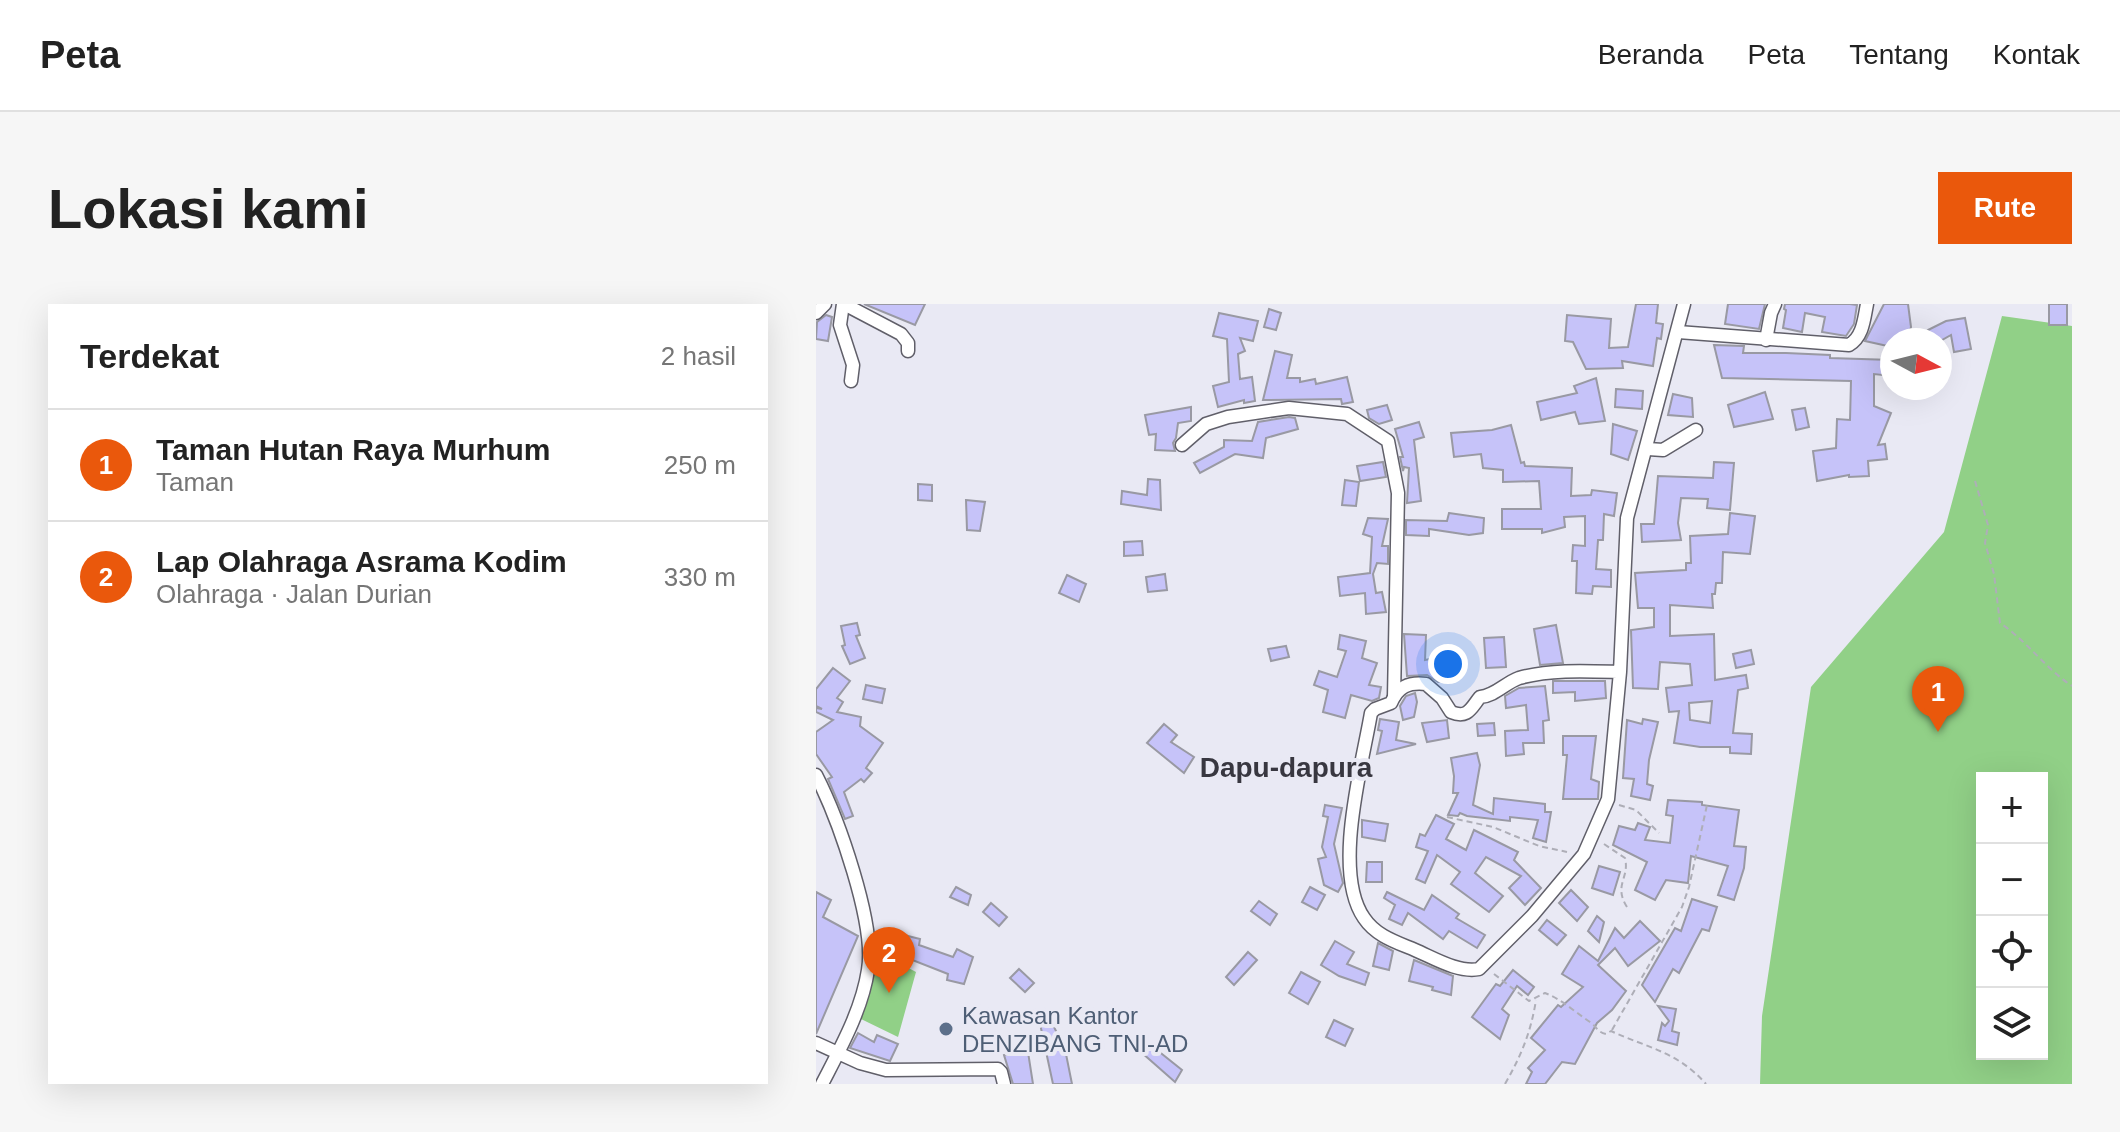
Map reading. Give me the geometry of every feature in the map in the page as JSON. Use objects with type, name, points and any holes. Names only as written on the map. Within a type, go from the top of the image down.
[{"type":"street","points":[[816,313],[825,304]]},
{"type":"street","points":[[851,381],[853,365],[840,325],[844,304],[901,334],[908,343],[908,351]]},
{"type":"street","points":[[1620,672],[1577,671],[1517,679],[1503,685],[1491,696],[1480,697],[1473,710],[1464,714],[1451,712],[1442,698],[1426,684],[1403,686],[1391,703],[1375,709],[1371,713],[1349,852],[1354,901],[1364,919],[1382,936],[1459,968],[1471,970],[1487,963],[1584,854],[1608,799],[1620,672],[1627,518],[1633,490],[1648,449],[1684,304]]},
{"type":"street","points":[[1766,340],[1775,304]]},
{"type":"street","points":[[1678,332],[1849,345],[1855,342],[1859,334],[1867,304]]},
{"type":"street","points":[[1182,445],[1206,424],[1228,417],[1289,408],[1347,414],[1388,441],[1398,493],[1394,697]]},
{"type":"street","points":[[1648,449],[1663,450],[1696,430]]},
{"type":"street","points":[[816,775],[838,826],[869,948],[863,990],[822,1084]]},
{"type":"street","points":[[816,1043],[886,1070],[991,1068],[1001,1072],[1004,1084]]},
{"type":"path","points":[[1975,481],[1988,525],[1985,543],[1994,574],[2000,623],[2019,636],[2052,672],[2072,686]]},
{"type":"path","points":[[1608,799],[1636,810],[1659,833]]},
{"type":"path","points":[[1487,963],[1495,976],[1523,998],[1529,1001],[1545,993],[1589,1021],[1599,1032],[1606,1034],[1611,1031],[1682,907],[1707,805]]},
{"type":"path","points":[[1447,817],[1493,827],[1547,849],[1584,854]]},
{"type":"path","points":[[1592,837],[1625,858],[1627,866],[1620,889],[1627,907]]},
{"type":"path","points":[[1505,1084],[1523,1054],[1536,999]]},
{"type":"path","points":[[1611,1031],[1664,1051],[1685,1064],[1706,1084]]},
{"type":"green space","points":[[2002,316],[2072,326],[2072,1084],[1760,1084],[1762,1016],[1811,687],[1944,532]]},
{"type":"green space","points":[[875,950],[916,972],[898,1037],[861,1019],[873,975]]},
{"type":"building","points":[[864,304],[925,304],[915,325]]},
{"type":"building","points":[[1636,304],[1658,304],[1656,323],[1663,324],[1661,339],[1657,338],[1653,366],[1622,361],[1623,368],[1586,369],[1573,342],[1565,341],[1567,315],[1611,319],[1609,348],[1628,347]]},
{"type":"building","points":[[1728,304],[1765,304],[1759,329],[1725,324]]},
{"type":"building","points":[[1785,304],[1857,305],[1854,324],[1846,336],[1822,332],[1825,317],[1805,313],[1802,332],[1783,328]]},
{"type":"building","points":[[1884,304],[1908,304],[1911,328],[1880,328],[1880,344],[1865,341]]},
{"type":"building","points":[[2049,304],[2067,304],[2067,325],[2049,325]]},
{"type":"building","points":[[1269,309],[1281,313],[1276,330],[1264,327]]},
{"type":"building","points":[[1219,313],[1258,321],[1253,341],[1240,338],[1245,351],[1238,354],[1240,379],[1252,377],[1255,401],[1244,403],[1244,400],[1218,407],[1213,386],[1229,382],[1227,339],[1213,336]]},
{"type":"building","points":[[826,315],[832,317],[828,341],[816,339],[817,322]]},
{"type":"building","points":[[1965,318],[1971,349],[1954,352],[1952,328],[1932,328],[1946,321]]},
{"type":"building","points":[[1714,345],[1744,346],[1743,353],[1880,360],[1880,375],[1874,374],[1874,406],[1891,413],[1878,445],[1885,444],[1887,459],[1868,461],[1869,476],[1849,475],[1817,481],[1813,451],[1836,448],[1837,419],[1850,420],[1851,381],[1722,378]]},
{"type":"building","points":[[1275,351],[1292,355],[1287,378],[1300,378],[1300,382],[1315,379],[1316,384],[1347,377],[1353,402],[1342,404],[1341,399],[1263,400]]},
{"type":"building","points":[[1596,378],[1605,421],[1579,424],[1575,412],[1541,420],[1537,402],[1577,393],[1574,386]]},
{"type":"building","points":[[1616,389],[1643,391],[1642,409],[1615,407]]},
{"type":"building","points":[[1765,392],[1773,419],[1734,427],[1728,405]]},
{"type":"building","points":[[1673,394],[1692,398],[1693,417],[1668,415]]},
{"type":"building","points":[[1387,405],[1392,420],[1379,424],[1369,418],[1367,410]]},
{"type":"building","points":[[1191,407],[1191,421],[1178,423],[1173,443],[1175,451],[1155,450],[1156,434],[1149,435],[1145,415]]},
{"type":"building","points":[[1805,408],[1809,427],[1796,430],[1792,410]]},
{"type":"building","points":[[1295,418],[1298,429],[1266,438],[1263,458],[1235,454],[1200,473],[1194,463],[1224,447],[1224,440],[1252,441],[1258,422]]},
{"type":"building","points":[[1419,422],[1424,437],[1414,440],[1421,501],[1407,503],[1409,468],[1404,467],[1403,471],[1400,457],[1403,457],[1395,429]]},
{"type":"building","points":[[1613,424],[1637,431],[1628,460],[1611,454]]},
{"type":"building","points":[[1511,425],[1521,463],[1524,462],[1525,466],[1572,468],[1571,496],[1591,495],[1592,490],[1617,493],[1614,516],[1604,514],[1603,540],[1598,540],[1596,569],[1611,570],[1611,587],[1593,586],[1592,594],[1576,593],[1577,561],[1572,561],[1573,545],[1585,546],[1585,516],[1564,517],[1565,527],[1542,533],[1542,529],[1502,529],[1502,509],[1541,509],[1539,481],[1503,482],[1503,470],[1483,468],[1481,454],[1454,457],[1451,433],[1492,430]]},
{"type":"building","points":[[1383,462],[1386,477],[1360,481],[1357,466]]},
{"type":"building","points":[[1714,462],[1734,463],[1730,510],[1707,508],[1708,499],[1681,498],[1678,523],[1681,540],[1642,542],[1641,524],[1654,524],[1658,476],[1713,478]]},
{"type":"building","points":[[1148,479],[1160,480],[1161,510],[1121,504],[1122,491],[1147,495]]},
{"type":"building","points":[[1345,480],[1359,482],[1356,506],[1342,505]]},
{"type":"building","points":[[918,484],[932,485],[932,501],[918,500]]},
{"type":"building","points":[[966,500],[985,502],[980,531],[967,530]]},
{"type":"building","points":[[1449,513],[1484,518],[1483,533],[1469,535],[1429,529],[1429,536],[1406,535],[1406,520],[1447,521]]},
{"type":"building","points":[[1730,513],[1755,516],[1750,554],[1723,552],[1722,583],[1716,583],[1715,594],[1712,594],[1713,608],[1670,605],[1670,636],[1714,634],[1715,680],[1746,675],[1748,688],[1738,690],[1733,733],[1752,734],[1751,754],[1730,753],[1730,747],[1674,743],[1679,711],[1669,712],[1666,688],[1692,685],[1690,664],[1660,662],[1658,689],[1633,688],[1631,630],[1654,627],[1654,608],[1638,608],[1635,573],[1686,570],[1686,563],[1691,563],[1690,536],[1728,534]],"holes":[[[1712,701],[1710,723],[1690,720],[1689,703]]]},
{"type":"building","points":[[1368,518],[1388,519],[1382,546],[1388,546],[1388,564],[1377,563],[1373,574],[1376,593],[1382,592],[1386,612],[1366,614],[1365,593],[1340,596],[1338,577],[1370,573],[1372,537],[1363,534]]},
{"type":"building","points":[[1142,541],[1143,555],[1124,556],[1124,542]]},
{"type":"building","points":[[1165,574],[1167,590],[1148,592],[1146,577]]},
{"type":"building","points":[[1067,575],[1086,584],[1079,602],[1059,593]]},
{"type":"building","points":[[857,623],[860,635],[856,636],[865,658],[850,664],[842,646],[845,645],[841,626]]},
{"type":"building","points":[[1556,625],[1563,663],[1540,665],[1534,629]]},
{"type":"building","points":[[1404,634],[1426,635],[1425,660],[1451,655],[1454,668],[1450,669],[1452,679],[1438,682],[1427,675],[1407,676]]},
{"type":"building","points":[[1340,635],[1366,641],[1362,658],[1377,663],[1369,685],[1381,687],[1379,698],[1372,701],[1351,695],[1345,718],[1323,712],[1328,690],[1314,685],[1319,671],[1337,677],[1346,651],[1338,649]]},
{"type":"building","points":[[1504,637],[1506,667],[1486,668],[1484,638]]},
{"type":"building","points":[[1286,646],[1289,657],[1271,661],[1268,649]]},
{"type":"building","points":[[1751,650],[1754,664],[1736,668],[1733,654]]},
{"type":"building","points":[[833,668],[850,681],[837,698],[843,702],[837,712],[861,717],[860,726],[883,743],[866,768],[872,773],[864,782],[861,779],[844,792],[853,816],[845,819],[828,779],[832,777],[816,754],[816,732],[833,720],[816,712],[816,708],[822,709],[816,706],[816,689]]},
{"type":"building","points":[[1553,681],[1605,681],[1606,698],[1575,701],[1575,692],[1553,693]]},
{"type":"building","points":[[866,685],[885,689],[882,703],[863,699]]},
{"type":"building","points":[[1545,686],[1549,720],[1543,721],[1544,743],[1523,743],[1524,754],[1506,756],[1505,731],[1528,730],[1526,705],[1506,708],[1505,696],[1519,688]]},
{"type":"building","points":[[1415,693],[1414,717],[1403,720],[1400,706],[1406,696]]},
{"type":"building","points":[[1380,719],[1399,722],[1396,740],[1416,744],[1377,754],[1382,731],[1378,730]]},
{"type":"building","points":[[1643,719],[1658,722],[1649,760],[1647,784],[1653,786],[1650,800],[1631,796],[1634,779],[1623,778],[1627,720],[1642,724]]},
{"type":"building","points":[[1447,720],[1449,738],[1427,742],[1422,723]]},
{"type":"building","points":[[1494,723],[1495,735],[1478,736],[1477,724]]},
{"type":"building","points":[[1164,724],[1177,735],[1171,742],[1194,757],[1184,773],[1147,743]]},
{"type":"building","points":[[1563,736],[1596,736],[1591,779],[1599,782],[1598,799],[1563,799],[1567,755],[1563,755]]},
{"type":"building","points":[[1477,753],[1480,765],[1473,805],[1493,814],[1494,798],[1545,804],[1545,812],[1551,812],[1546,842],[1533,838],[1538,820],[1510,817],[1510,821],[1460,813],[1458,816],[1448,815],[1458,793],[1453,793],[1451,758]]},
{"type":"building","points":[[1668,800],[1702,802],[1702,805],[1739,810],[1734,846],[1746,847],[1744,868],[1734,900],[1718,895],[1728,866],[1691,856],[1688,883],[1666,880],[1655,900],[1635,890],[1647,862],[1613,845],[1619,826],[1635,830],[1638,823],[1650,827],[1645,840],[1670,843],[1673,816],[1666,815]]},
{"type":"building","points":[[1325,805],[1342,808],[1334,844],[1343,883],[1338,892],[1324,885],[1318,859],[1326,857],[1322,847],[1328,817],[1323,816]]},
{"type":"building","points":[[1436,815],[1454,824],[1446,839],[1466,850],[1474,830],[1518,852],[1514,860],[1541,888],[1525,905],[1509,888],[1521,876],[1486,857],[1475,873],[1503,896],[1489,912],[1451,884],[1460,872],[1437,855],[1425,883],[1416,879],[1428,851],[1416,847],[1420,834],[1425,836]]},
{"type":"building","points":[[1362,820],[1388,824],[1385,841],[1362,837]]},
{"type":"building","points":[[1367,862],[1382,862],[1382,882],[1366,882]]},
{"type":"building","points":[[1599,866],[1620,872],[1613,895],[1592,888]]},
{"type":"building","points":[[956,887],[971,895],[968,905],[950,897]]},
{"type":"building","points":[[1310,887],[1325,895],[1317,910],[1302,902]]},
{"type":"building","points":[[1571,890],[1588,907],[1577,921],[1559,903]]},
{"type":"building","points":[[816,892],[831,900],[823,917],[858,936],[816,1034]]},
{"type":"building","points":[[1387,892],[1424,910],[1432,895],[1459,914],[1456,918],[1485,935],[1477,948],[1449,931],[1443,939],[1408,913],[1402,925],[1389,919],[1395,905],[1384,898]]},
{"type":"building","points":[[1692,899],[1717,907],[1709,931],[1702,929],[1679,973],[1673,969],[1655,1002],[1642,985],[1675,928],[1681,931]]},
{"type":"building","points":[[1259,901],[1277,914],[1270,925],[1251,911]]},
{"type":"building","points":[[991,903],[1007,917],[999,926],[983,912]]},
{"type":"building","points":[[1597,916],[1604,922],[1599,942],[1588,931]]},
{"type":"building","points":[[1547,920],[1566,935],[1557,945],[1539,930]]},
{"type":"building","points":[[1640,921],[1660,941],[1628,966],[1615,948],[1598,965],[1626,991],[1597,1023],[1575,1064],[1562,1062],[1545,1084],[1526,1084],[1532,1072],[1528,1068],[1545,1050],[1531,1038],[1558,1005],[1561,1007],[1583,987],[1562,974],[1579,946],[1598,961],[1615,928],[1624,938]]},
{"type":"building","points":[[908,936],[920,939],[919,945],[953,957],[957,949],[973,957],[964,984],[947,980],[948,974],[902,956]]},
{"type":"building","points":[[1335,941],[1354,952],[1347,964],[1369,973],[1365,985],[1339,976],[1321,965]]},
{"type":"building","points":[[1378,943],[1393,951],[1389,970],[1373,966]]},
{"type":"building","points":[[1248,952],[1257,960],[1234,985],[1226,977]]},
{"type":"building","points":[[1414,960],[1453,976],[1451,995],[1409,981]]},
{"type":"building","points":[[1019,969],[1034,983],[1025,992],[1010,978]]},
{"type":"building","points":[[1513,970],[1534,987],[1528,995],[1517,986],[1502,1009],[1509,1015],[1500,1039],[1472,1017],[1496,984],[1500,986]]},
{"type":"building","points":[[1301,972],[1320,982],[1308,1004],[1289,993]]},
{"type":"building","points":[[1658,1006],[1676,1009],[1672,1031],[1679,1033],[1677,1045],[1658,1040],[1662,1023],[1665,1026],[1669,1021]]},
{"type":"building","points":[[1048,1015],[1065,1049],[1072,1084],[1053,1084],[1039,1019]]},
{"type":"building","points":[[1334,1020],[1353,1029],[1345,1046],[1326,1037]]},
{"type":"building","points":[[858,1033],[874,1042],[877,1035],[898,1044],[890,1061],[850,1048]]},
{"type":"building","points":[[1147,1042],[1182,1070],[1175,1082],[1141,1052]]},
{"type":"building","points":[[1028,1052],[1033,1084],[1013,1084],[1004,1055]]},
{"type":"place","name":"Taman Hutan Raya Murhum","points":[[1938,732]]},
{"type":"place","name":"Lap Olahraga Asrama Kodim","points":[[889,993]]},
{"type":"place","name":"Kawasan Kantor DENZIBANG TNI-AD","points":[[946,1029]]},
{"type":"district","name":"Dapu-dapura","points":[[1286,767]]}]
